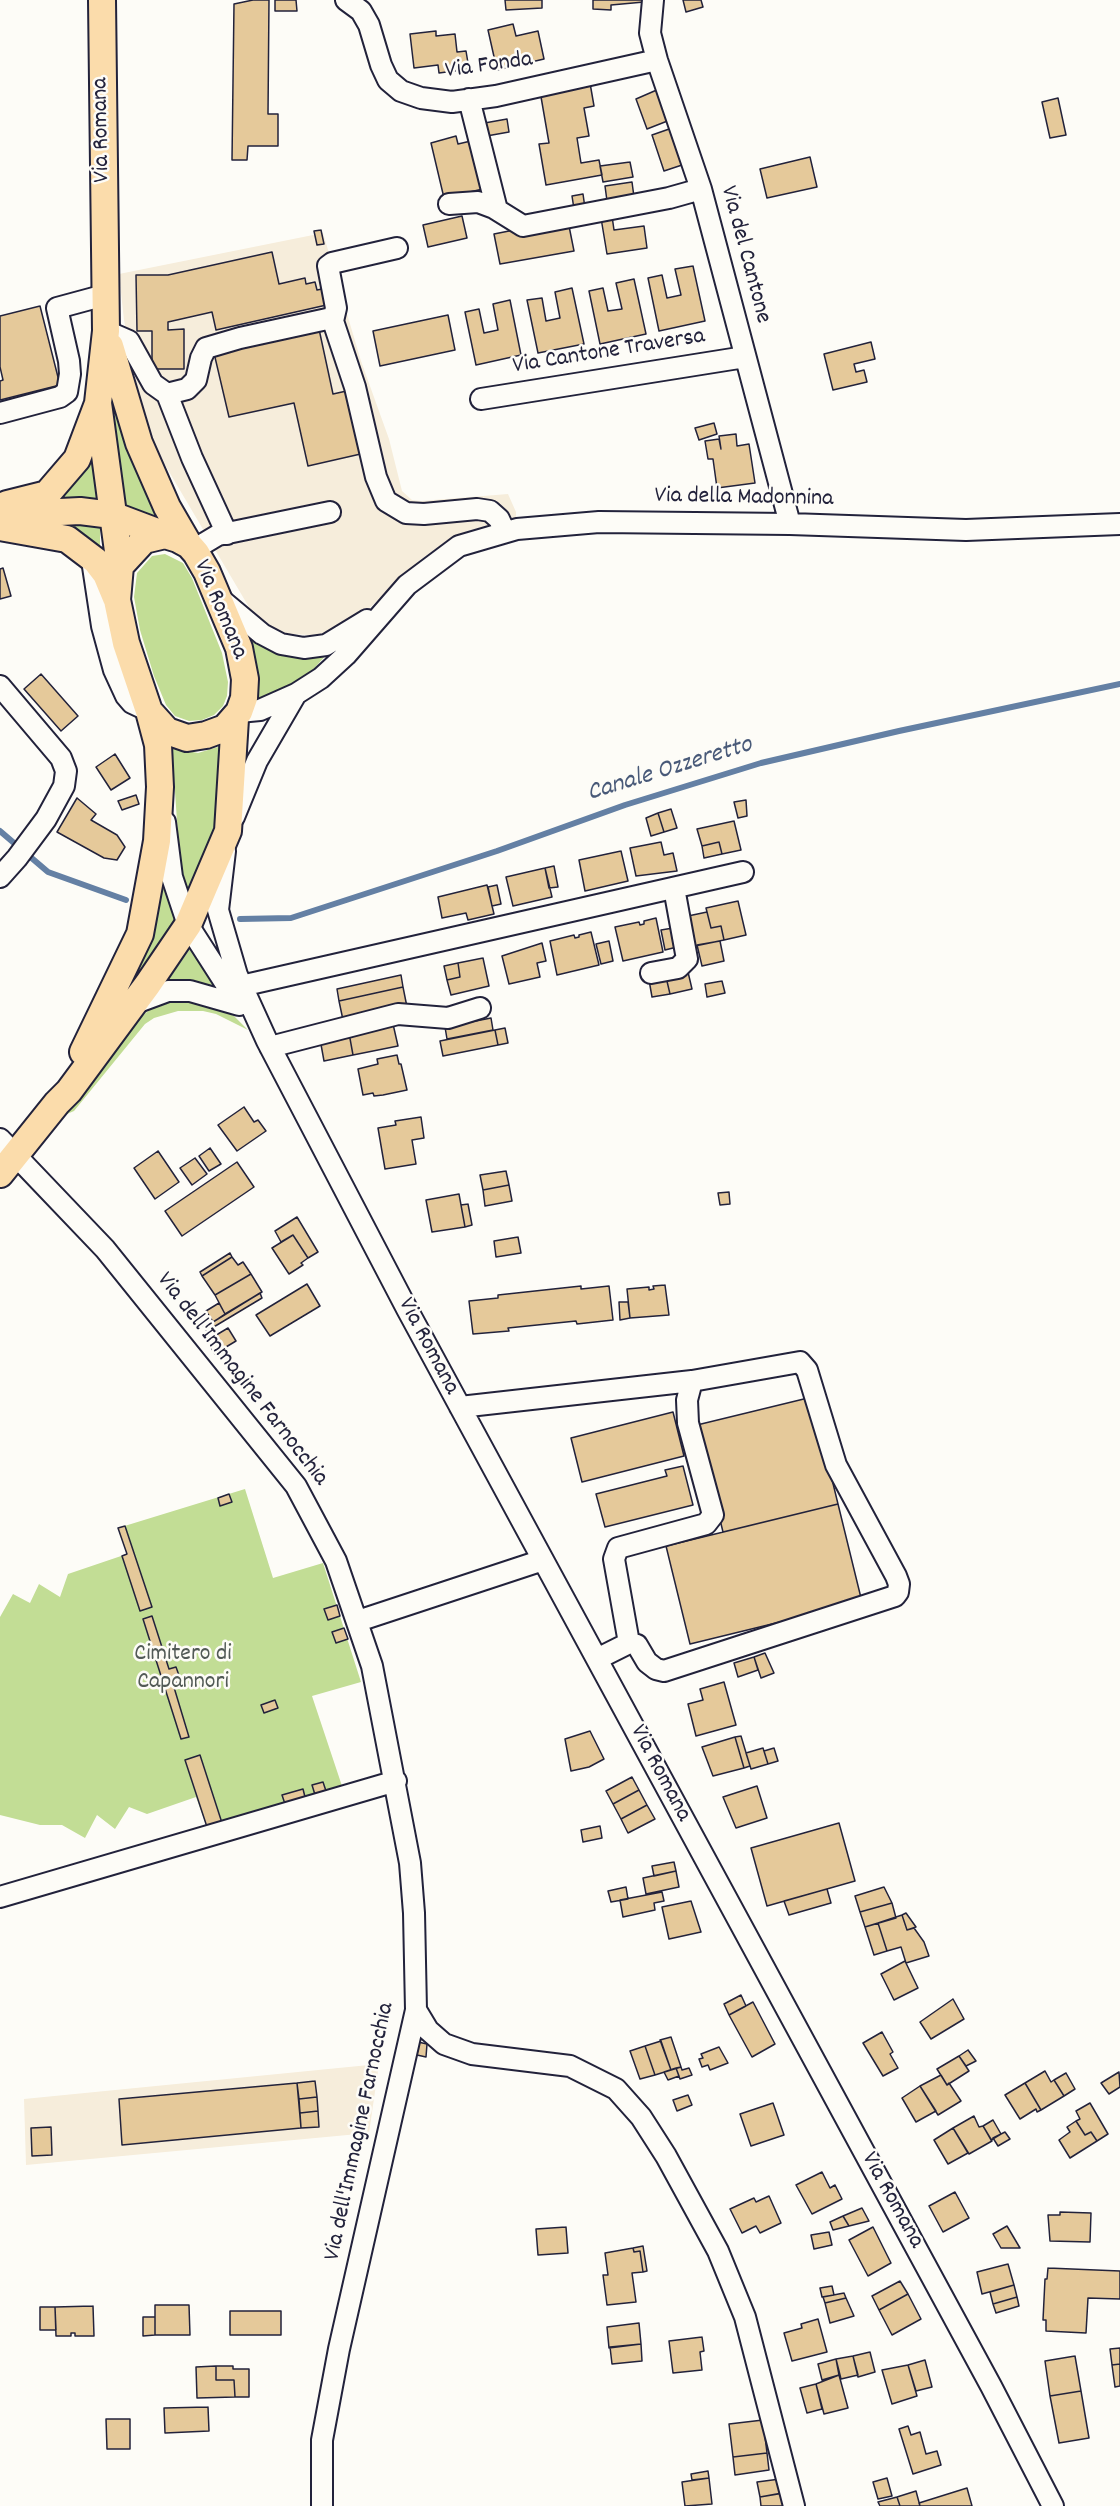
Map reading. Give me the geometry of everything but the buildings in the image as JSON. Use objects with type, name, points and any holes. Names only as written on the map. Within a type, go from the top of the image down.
[{"type":"main road","name":"Via Romana","points":[[102,0],[106,331]]},
{"type":"main road","points":[[106,331],[98,403],[120,566],[117,600]]},
{"type":"main road","points":[[106,331],[139,443],[167,507],[191,548]]},
{"type":"main road","points":[[0,506],[47,494],[77,459],[98,403]]},
{"type":"main road","name":"Via Romana","points":[[0,515],[80,511],[112,515],[178,539],[191,548],[207,572],[239,648],[245,679],[244,698],[237,715],[228,831],[188,925],[69,1091],[57,1103]]},
{"type":"main road","points":[[0,527],[66,539],[91,557],[106,574],[117,600],[126,643],[159,745],[160,787],[157,842],[140,934],[57,1103],[5,1156]]},
{"type":"main road","points":[[120,566],[144,540],[165,535]]},
{"type":"main road","points":[[149,711],[167,731],[187,738],[206,735],[225,728],[237,715]]},
{"type":"street","name":"Via Fonda","points":[[345,0],[363,15],[369,25],[387,80],[401,91],[431,99],[452,102],[496,96],[657,60]]},
{"type":"street","name":"Via del Cantone","points":[[653,0],[650,33],[657,60],[701,189],[790,524]]},
{"type":"street","points":[[469,99],[497,210]]},
{"type":"street","points":[[449,204],[478,202],[497,210],[523,226],[669,198],[701,189]]},
{"type":"street","points":[[397,248],[332,263],[328,266],[336,308],[333,321],[356,387],[376,477],[386,501],[406,513],[424,514],[477,509],[490,511],[499,519],[505,532]]},
{"type":"street","points":[[0,413],[60,397],[67,392],[70,374],[57,308],[105,295]]},
{"type":"street","points":[[167,394],[187,389],[196,380],[206,348],[240,338],[327,319],[333,321]]},
{"type":"street","points":[[106,331],[129,341],[153,384],[167,394],[192,458],[227,534]]},
{"type":"street","name":"Via Cantone Traversa","points":[[481,399],[745,357]]},
{"type":"street","points":[[70,374],[101,375]]},
{"type":"street","points":[[191,548],[218,535],[330,512]]},
{"type":"street","name":"Via della Madonnina","points":[[391,602],[406,585],[459,546],[517,529],[599,522],[790,524],[966,530],[1120,524]]},
{"type":"street","points":[[91,557],[102,626],[114,670],[126,696],[132,703],[149,711]]},
{"type":"street","points":[[217,596],[262,634],[281,644],[304,648],[327,645],[352,631],[391,602]]},
{"type":"street","points":[[237,715],[260,710],[296,694],[321,678],[346,656],[391,602]]},
{"type":"street","points":[[0,686],[61,758],[66,771],[64,786],[35,835],[0,877]]},
{"type":"street","points":[[240,995],[218,910],[228,831],[257,761],[296,694]]},
{"type":"street","points":[[160,787],[172,877],[188,925],[240,995]]},
{"type":"street","points":[[133,1004],[168,991],[240,995],[742,872]]},
{"type":"street","points":[[651,973],[678,968],[687,959],[674,888]]},
{"type":"street","name":"Via Romana","points":[[240,995],[460,1407],[992,2386],[1053,2506]]},
{"type":"street","points":[[268,1044],[398,1014],[448,1018],[480,1008]]},
{"type":"street","name":"Via dell'Immagine Farnocchia","points":[[5,1156],[105,1249],[296,1486],[336,1561],[372,1666],[396,1781],[411,1873],[416,2010],[339,2349],[322,2440],[322,2506]]},
{"type":"street","points":[[460,1407],[692,1381],[800,1362],[807,1370],[836,1465],[896,1576],[899,1584],[898,1592],[895,1596],[884,1600],[664,1671],[656,1669],[647,1662],[637,1645],[629,1643],[597,1659]]},
{"type":"street","points":[[629,1643],[614,1558],[618,1548],[706,1524],[713,1515],[688,1423],[687,1401],[692,1381]]},
{"type":"street","points":[[358,1621],[543,1560]]},
{"type":"street","points":[[0,1897],[396,1781]]},
{"type":"street","points":[[416,2010],[428,2030],[444,2044],[472,2054],[570,2066],[616,2089],[641,2117],[666,2156],[718,2251],[745,2317],[794,2506]]},
{"type":"shaded area","points":[[323,233],[361,361],[389,439],[402,491],[412,500],[421,501],[508,494],[516,512],[516,518],[467,531],[445,542],[420,560],[360,617],[333,632],[312,635],[290,634],[271,631],[253,614],[158,453],[140,402],[124,320],[119,274]]},
{"type":"shaded area","points":[[379,2064],[369,2133],[26,2165],[24,2099]]},
{"type":"green space","points":[[106,384],[122,433],[165,519],[123,506],[121,468],[109,417]]},
{"type":"green space","points":[[94,449],[104,504],[50,501]]},
{"type":"green space","points":[[48,522],[100,525],[100,550]]},
{"type":"green space","points":[[165,554],[183,563],[192,578],[222,653],[228,682],[227,696],[223,706],[214,715],[202,720],[189,721],[175,716],[166,705],[154,676],[140,630],[134,597],[137,573],[152,556]]},
{"type":"green space","points":[[249,639],[279,653],[305,658],[327,654],[311,672],[256,702],[256,667]]},
{"type":"green space","points":[[231,743],[215,836],[193,890],[187,889],[180,865],[172,748],[198,753]]},
{"type":"green space","points":[[165,878],[177,921],[127,996],[155,928]]},
{"type":"green space","points":[[192,946],[217,988],[204,985],[164,986]]},
{"type":"green space","points":[[183,1000],[215,1006],[234,1016],[248,1030],[216,1014],[203,1011],[178,1011],[154,1018],[145,1024],[74,1111],[67,1114],[64,1112],[137,1020],[153,1007]]},
{"type":"green space","name":"Cimitero di Capannori","points":[[245,1489],[273,1578],[323,1563],[361,1682],[312,1696],[343,1789],[208,1830],[196,1797],[147,1814],[129,1807],[115,1829],[97,1815],[85,1838],[62,1825],[40,1825],[0,1815],[0,1617],[13,1594],[30,1603],[39,1584],[60,1597],[68,1574],[127,1554],[118,1528]]},
{"type":"waterway","name":"Canale Ozzeretto","points":[[240,919],[291,918],[497,851],[625,805],[761,763],[1120,684]]},
{"type":"waterway","name":"Canale Ozzeretto","points":[[0,831],[48,872],[126,900]]}]
